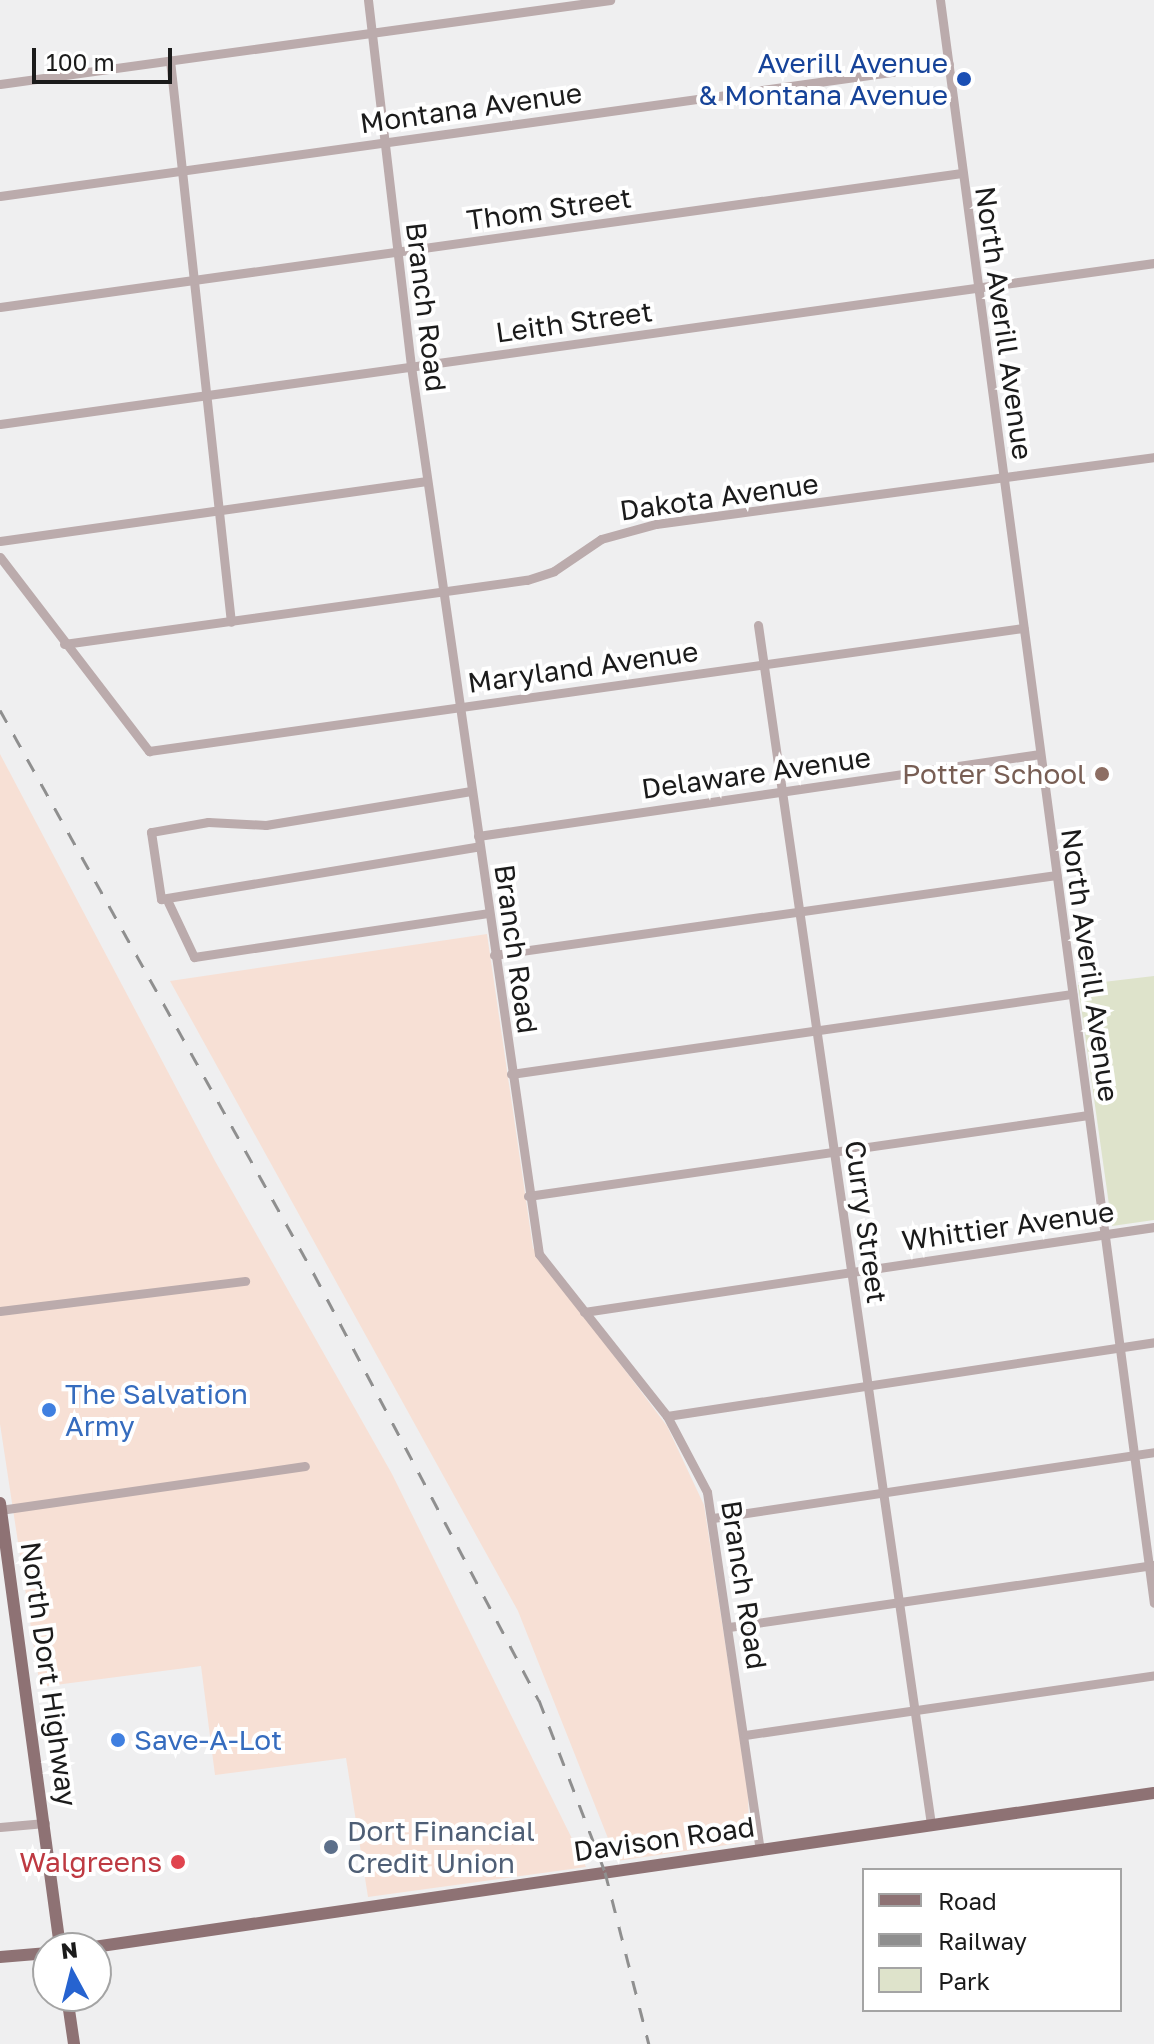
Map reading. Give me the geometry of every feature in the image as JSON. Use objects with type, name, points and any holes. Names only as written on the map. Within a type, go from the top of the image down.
[{"type":"main road","name":"North Dort Highway","points":[[0,1503],[58,1932]]},
{"type":"main road","name":"Davison Road","points":[[112,1944],[1154,1793]]},
{"type":"main road","points":[[0,1957],[32,1954]]},
{"type":"main road","points":[[69,2012],[74,2044]]},
{"type":"street","name":"Branch Road","points":[[368,0],[411,366],[528,1196],[539,1254],[667,1416],[713,1518],[760,1850]]},
{"type":"street","points":[[0,84],[610,0]]},
{"type":"street","name":"North Averill Avenue","points":[[940,0],[1154,1603]]},
{"type":"street","points":[[170,60],[231,622]]},
{"type":"street","name":"Montana Avenue","points":[[0,196],[949,64]]},
{"type":"street","name":"Thom Street","points":[[0,307],[962,173]]},
{"type":"street","name":"Leith Street","points":[[0,424],[1154,263]]},
{"type":"street","name":"Dakota Avenue","points":[[64,644],[443,592],[554,571],[624,529],[1154,457]]},
{"type":"street","points":[[0,541],[427,481]]},
{"type":"street","points":[[0,557],[64,644]]},
{"type":"street","name":"Curry Street","points":[[758,625],[931,1824]]},
{"type":"street","name":"Maryland Avenue","points":[[64,644],[149,751],[1023,628]]},
{"type":"street","name":"Delaware Avenue","points":[[168,902],[224,894],[256,877],[780,791],[1040,754]]},
{"type":"street","points":[[471,791],[266,825],[208,822],[151,832],[161,899],[168,902],[194,957],[488,913]]},
{"type":"street","points":[[494,955],[1056,875]]},
{"type":"street","points":[[511,1074],[1072,994]]},
{"type":"street","points":[[528,1196],[1088,1115]]},
{"type":"street","name":"Whittier Avenue","points":[[584,1312],[1154,1227]]},
{"type":"street","points":[[0,1311],[245,1281]]},
{"type":"street","points":[[667,1416],[867,1383],[1154,1342]]},
{"type":"street","points":[[713,1518],[1154,1452]]},
{"type":"street","points":[[0,1510],[305,1466]]},
{"type":"street","points":[[729,1627],[1151,1565]]},
{"type":"street","points":[[745,1735],[1154,1675]]},
{"type":"street","points":[[0,1827],[45,1823]]},
{"type":"shaded area","points":[[0,754],[215,1161],[392,1474],[586,1867],[368,1897],[346,1758],[215,1775],[201,1666],[40,1687],[0,1424]]},
{"type":"shaded area","points":[[487,934],[533,1248],[667,1426],[704,1505],[748,1792],[749,1835],[740,1843],[617,1861],[518,1611],[170,981]]},
{"type":"green space","points":[[1154,976],[1154,1220],[1112,1226],[1078,985]]},
{"type":"railway","points":[[0,710],[314,1274],[539,1700],[605,1872],[649,2044]]},
{"type":"place","name":"Averill Avenue & Montana Avenue","points":[[964,79]]},
{"type":"place","name":"Potter School","points":[[1102,774]]},
{"type":"place","name":"The Salvation Army","points":[[49,1410]]},
{"type":"place","name":"Save-A-Lot","points":[[118,1740]]},
{"type":"place","name":"Dort Financial Credit Union","points":[[331,1847]]},
{"type":"place","name":"Walgreens","points":[[178,1862]]}]
